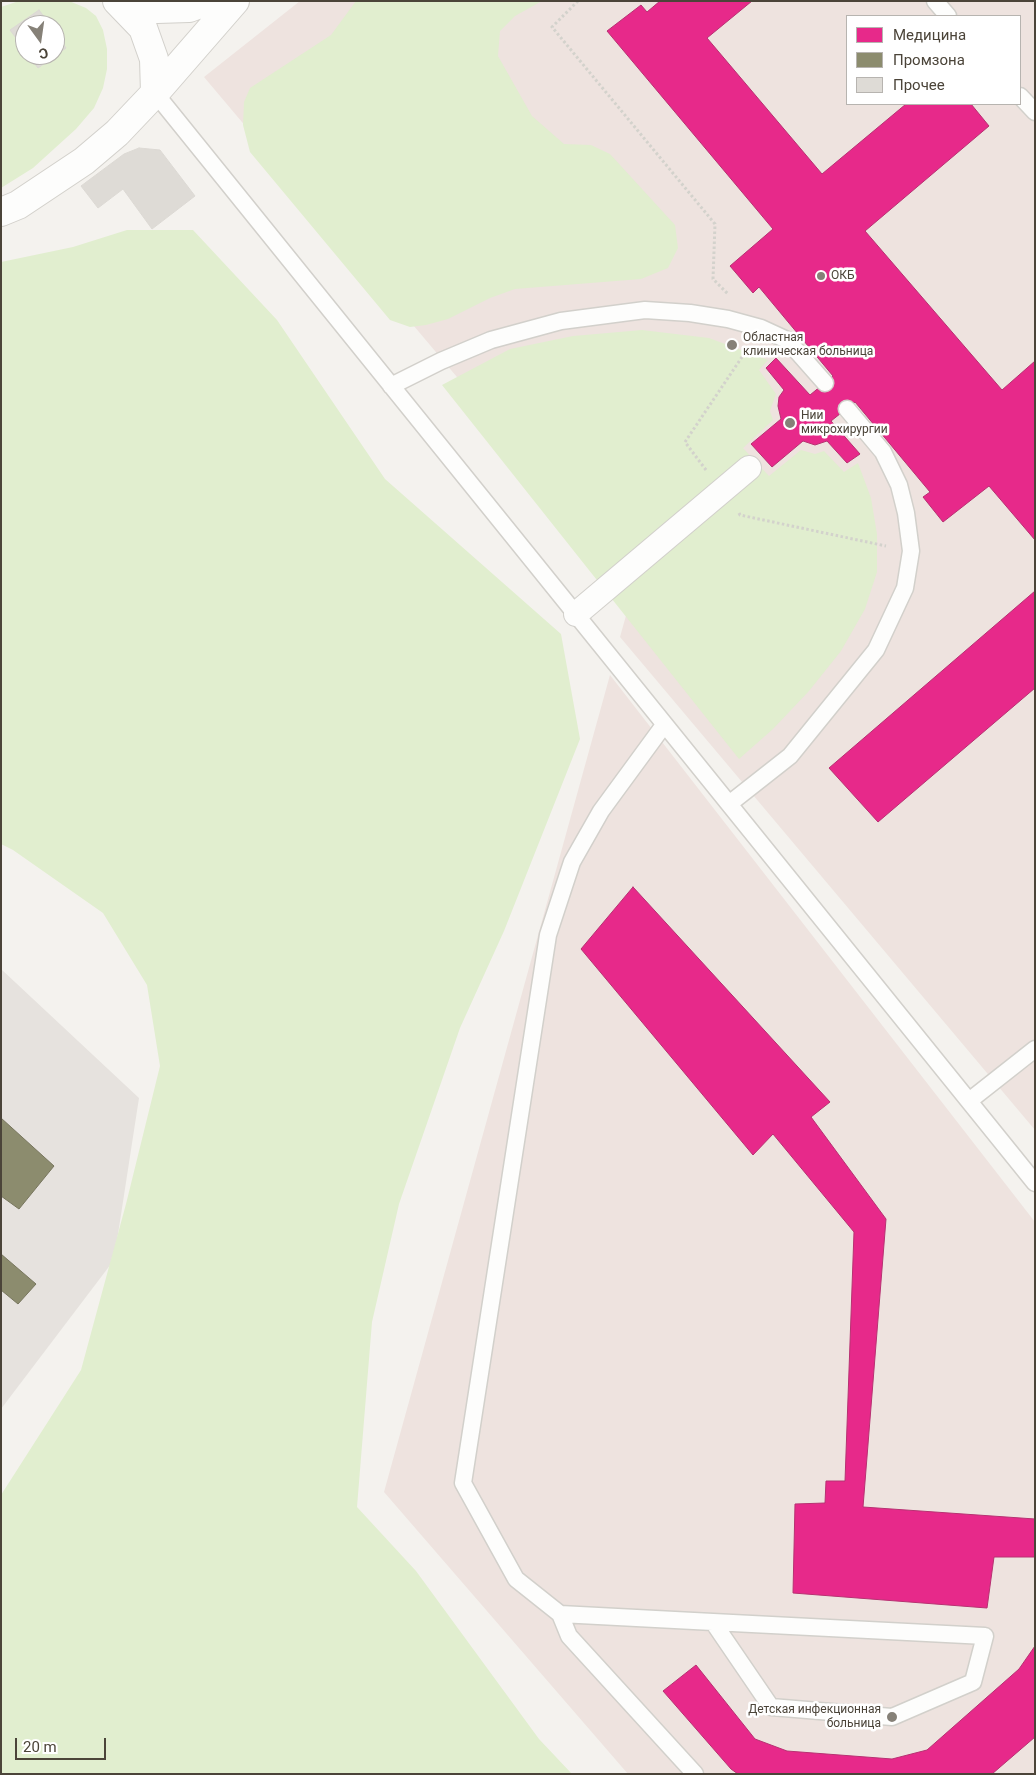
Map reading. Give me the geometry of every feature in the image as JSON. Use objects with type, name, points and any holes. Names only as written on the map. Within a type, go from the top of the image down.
[{"type":"street","points":[[118,2],[157,9],[189,8],[208,1]]},
{"type":"street","points":[[1,212],[18,205],[84,160],[117,133],[155,93],[235,1]]},
{"type":"street","points":[[118,2],[143,28],[154,59],[155,93]]},
{"type":"street","points":[[576,614],[749,468]]},
{"type":"lane","points":[[934,1],[947,15]]},
{"type":"lane","points":[[155,93],[1035,1183]]},
{"type":"lane","points":[[1021,97],[1035,112]]},
{"type":"lane","points":[[391,386],[441,361],[491,340],[561,321],[645,310],[690,313],[728,319],[761,328],[787,340],[825,383]]},
{"type":"lane","points":[[729,804],[790,756],[796,749],[876,650],[905,588],[911,551],[906,513],[899,485],[883,452],[847,408]]},
{"type":"lane","points":[[664,725],[600,811],[572,862],[548,935],[463,1482],[516,1579],[560,1614],[569,1636],[695,1774]]},
{"type":"lane","points":[[969,1101],[1035,1049]]},
{"type":"lane","points":[[560,1614],[985,1636],[974,1682],[892,1717],[771,1707],[713,1622]]},
{"type":"path","points":[[578,1],[552,26],[716,224],[713,279],[761,328]]},
{"type":"shaded area","name":"Областная клиническая больница","points":[[300,1],[1035,1],[1035,1130],[620,637],[634,587],[204,77]]},
{"type":"shaded area","points":[[610,675],[1035,1222],[1035,1774],[628,1774],[384,1492]]},
{"type":"shaded area","points":[[1,969],[139,1098],[114,1260],[1,1409]]},
{"type":"green space","points":[[19,1],[69,1],[86,8],[96,16],[103,30],[107,49],[107,69],[103,88],[94,108],[76,129],[33,168],[1,188],[1,7]]},
{"type":"green space","points":[[356,1],[542,1],[515,16],[500,31],[498,56],[532,116],[564,144],[591,145],[610,154],[675,225],[678,248],[668,268],[641,279],[515,289],[490,298],[448,319],[426,325],[410,327],[390,320],[250,152],[243,125],[244,102],[250,88],[331,35]]},
{"type":"green space","points":[[127,230],[193,230],[277,320],[385,479],[561,634],[580,739],[504,931],[460,1028],[399,1204],[372,1322],[357,1507],[416,1571],[539,1739],[572,1774],[1,1774],[1,1495],[81,1370],[126,1204],[160,1066],[147,985],[103,913],[13,850],[1,844],[1,262],[73,247]]},
{"type":"green space","points":[[642,330],[709,338],[768,360],[759,370],[776,394],[770,411],[773,420],[743,448],[769,476],[801,450],[815,454],[824,451],[844,472],[858,463],[871,498],[877,534],[877,572],[865,609],[841,651],[809,691],[773,729],[739,759],[442,385],[510,349],[573,336]]},
{"type":"building: Медицина","name":"ОКБ","points":[[660,1],[752,1],[707,38],[822,174],[905,105],[972,105],[989,126],[865,231],[1002,390],[1035,361],[1035,540],[989,486],[943,522],[923,497],[930,492],[855,402],[831,421],[860,454],[847,463],[827,441],[815,445],[803,441],[772,467],[751,444],[781,419],[778,406],[779,397],[784,390],[766,368],[776,358],[810,395],[833,376],[759,287],[753,293],[730,266],[773,229],[607,31],[641,5],[647,12]]},
{"type":"building: Медицина","points":[[1035,591],[1035,688],[878,822],[829,768]]},
{"type":"building: Медицина","points":[[633,887],[830,1102],[811,1117],[886,1219],[863,1507],[1035,1519],[1035,1557],[994,1557],[987,1608],[793,1593],[795,1504],[825,1503],[826,1481],[845,1481],[854,1232],[773,1134],[753,1155],[581,949]]},
{"type":"building: Медицина","points":[[1035,1646],[1035,1737],[992,1774],[738,1774],[731,1769],[663,1691],[696,1665],[755,1739],[787,1751],[892,1759],[927,1750],[1019,1669]]},
{"type":"building: Промзона","points":[[1,1118],[54,1166],[19,1209],[1,1196]]},
{"type":"building: Промзона","points":[[1,1254],[36,1284],[18,1304],[1,1290]]},
{"type":"building: Прочее","points":[[39,10],[43,15],[32,15]]},
{"type":"building: Прочее","points":[[15,27],[15,37],[10,30]]},
{"type":"building: Прочее","points":[[139,148],[160,150],[195,196],[152,229],[123,189],[98,208],[81,186],[124,154]]},
{"type":"place","name":"ОКБ","points":[[821,276]]},
{"type":"place","name":"Областная клиническая больница","points":[[732,345]]},
{"type":"place","name":"Нии микрохирургии","points":[[790,423]]},
{"type":"place","name":"Детская инфекционная больница","points":[[892,1717]]}]
